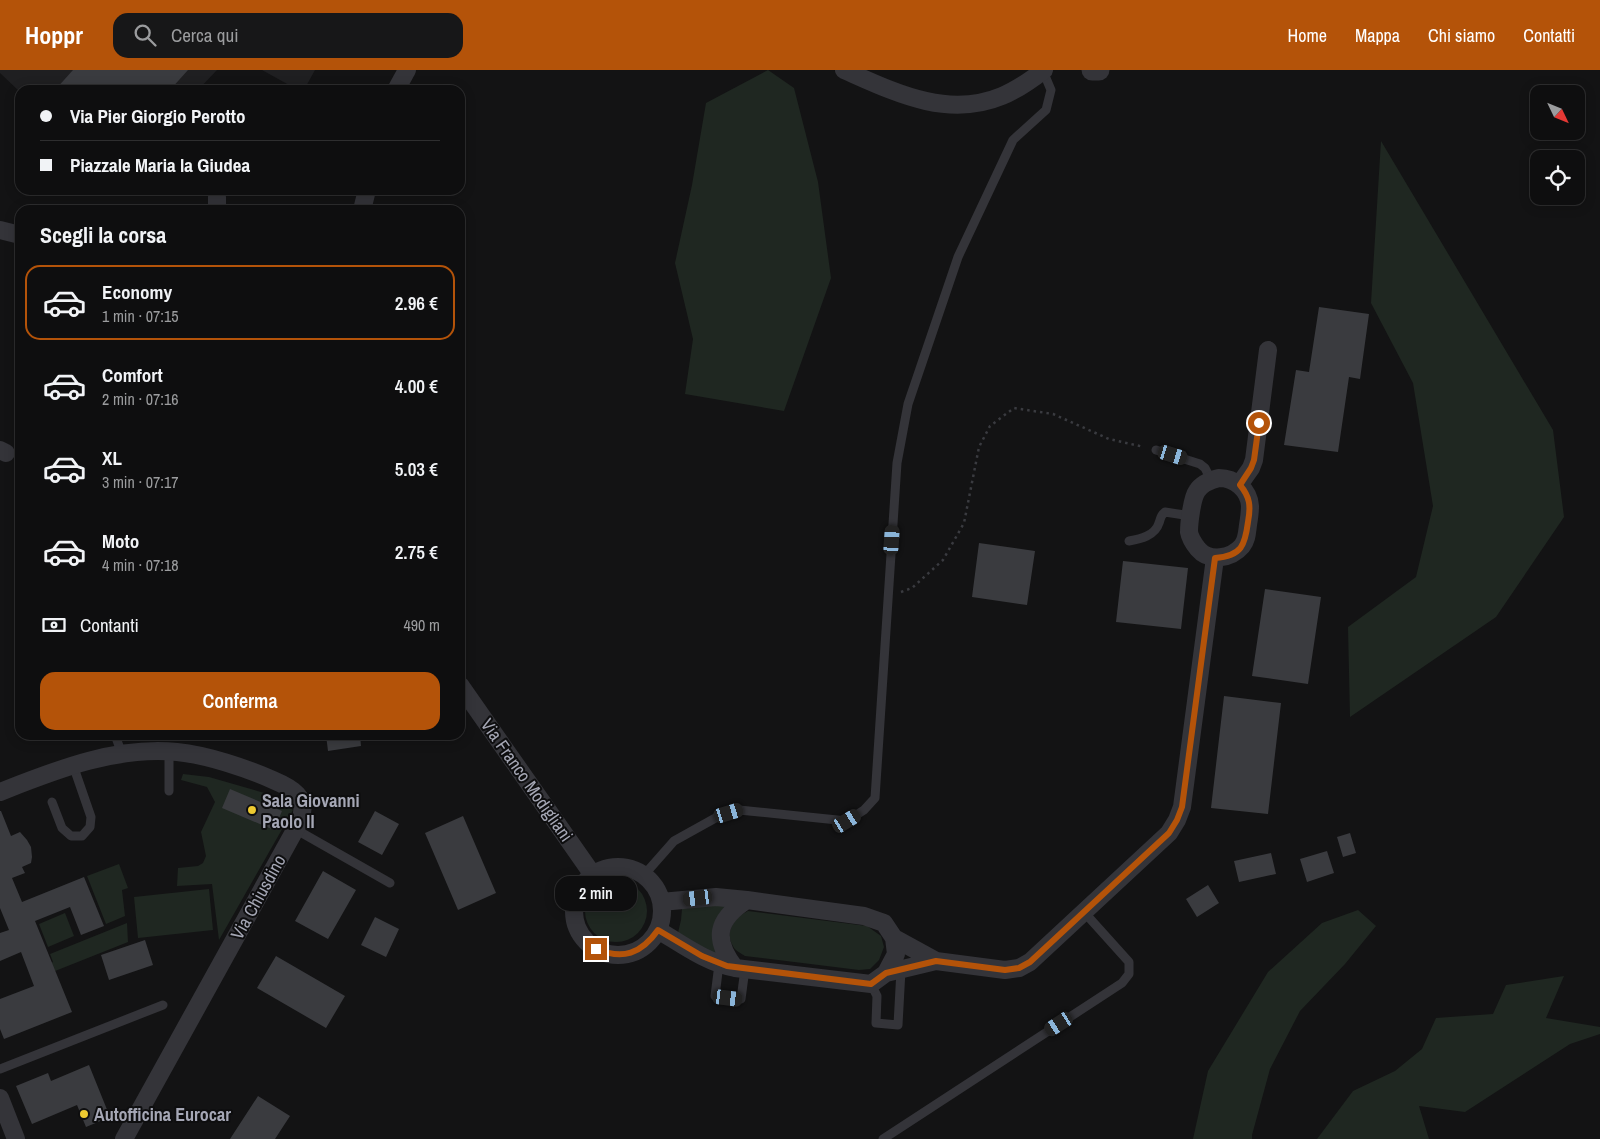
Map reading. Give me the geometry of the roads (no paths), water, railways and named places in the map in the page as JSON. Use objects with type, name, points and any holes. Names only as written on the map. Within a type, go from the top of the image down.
[{"type":"street","points":[[399,85],[407,70]]},
{"type":"street","points":[[844,70],[904,96],[932,102],[956,104],[977,103],[1000,97],[1018,88],[1044,70]]},
{"type":"street","points":[[1092,70],[1099,70]]},
{"type":"street","points":[[0,230],[15,234]]},
{"type":"street","points":[[1240,485],[1254,460],[1268,350]]},
{"type":"street","points":[[1227,478],[1240,485],[1249,500],[1250,508],[1246,540],[1234,553],[1225,557],[1215,558],[1200,551],[1193,542],[1189,532],[1193,498],[1196,491],[1212,480],[1227,478]]},
{"type":"street","points":[[894,938],[936,961],[1005,970],[1019,968],[1030,962],[1169,833],[1180,814],[1183,798],[1215,558]]},
{"type":"street","name":"Via Franco Modigliani","points":[[465,692],[593,875]]},
{"type":"street","name":"Via Chiusdino","points":[[0,792],[74,765],[122,754],[169,752],[199,756],[248,770],[276,781],[291,789],[300,797],[303,808],[302,815],[295,829],[124,1139]]},
{"type":"street","points":[[621,868],[634,870],[644,874],[656,889],[661,902],[662,916],[658,930],[649,942],[638,951],[624,955],[609,954],[596,949],[584,940],[577,927],[574,913],[576,898],[583,885],[593,875],[606,869],[621,868]]},
{"type":"street","points":[[661,902],[716,897],[864,916],[884,923],[894,938],[896,954],[893,972]]},
{"type":"street","points":[[733,967],[722,945],[720,930],[730,912],[747,900]]},
{"type":"street","points":[[658,930],[702,956],[733,967],[871,984],[893,972],[936,961]]},
{"type":"street","points":[[0,1098],[16,1139]]},
{"type":"lane","points":[[644,874],[674,841],[719,816],[739,810],[847,821],[864,810],[875,798],[897,463],[908,404],[958,257],[1012,140],[1046,110],[1051,90],[1044,70]]},
{"type":"lane","points":[[1156,450],[1200,464],[1205,468],[1212,480]]},
{"type":"lane","points":[[1128,541],[1136,540],[1152,533],[1157,529],[1165,512],[1191,516]]},
{"type":"lane","points":[[117,740],[122,754]]},
{"type":"lane","points":[[169,752],[169,791]]},
{"type":"lane","points":[[52,802],[62,828],[71,836],[82,836],[90,827],[92,817],[74,765]]},
{"type":"lane","points":[[295,829],[390,883]]},
{"type":"lane","points":[[883,1139],[1122,983],[1129,974],[1129,962],[1084,912]]},
{"type":"lane","points":[[871,984],[876,996],[876,1023],[898,1026],[893,972]]},
{"type":"lane","points":[[0,1069],[163,1005]]},
{"type":"place","name":"Sala Giovanni Paolo II","points":[[252,810]]},
{"type":"place","name":"Autofficina Eurocar","points":[[84,1114]]}]
